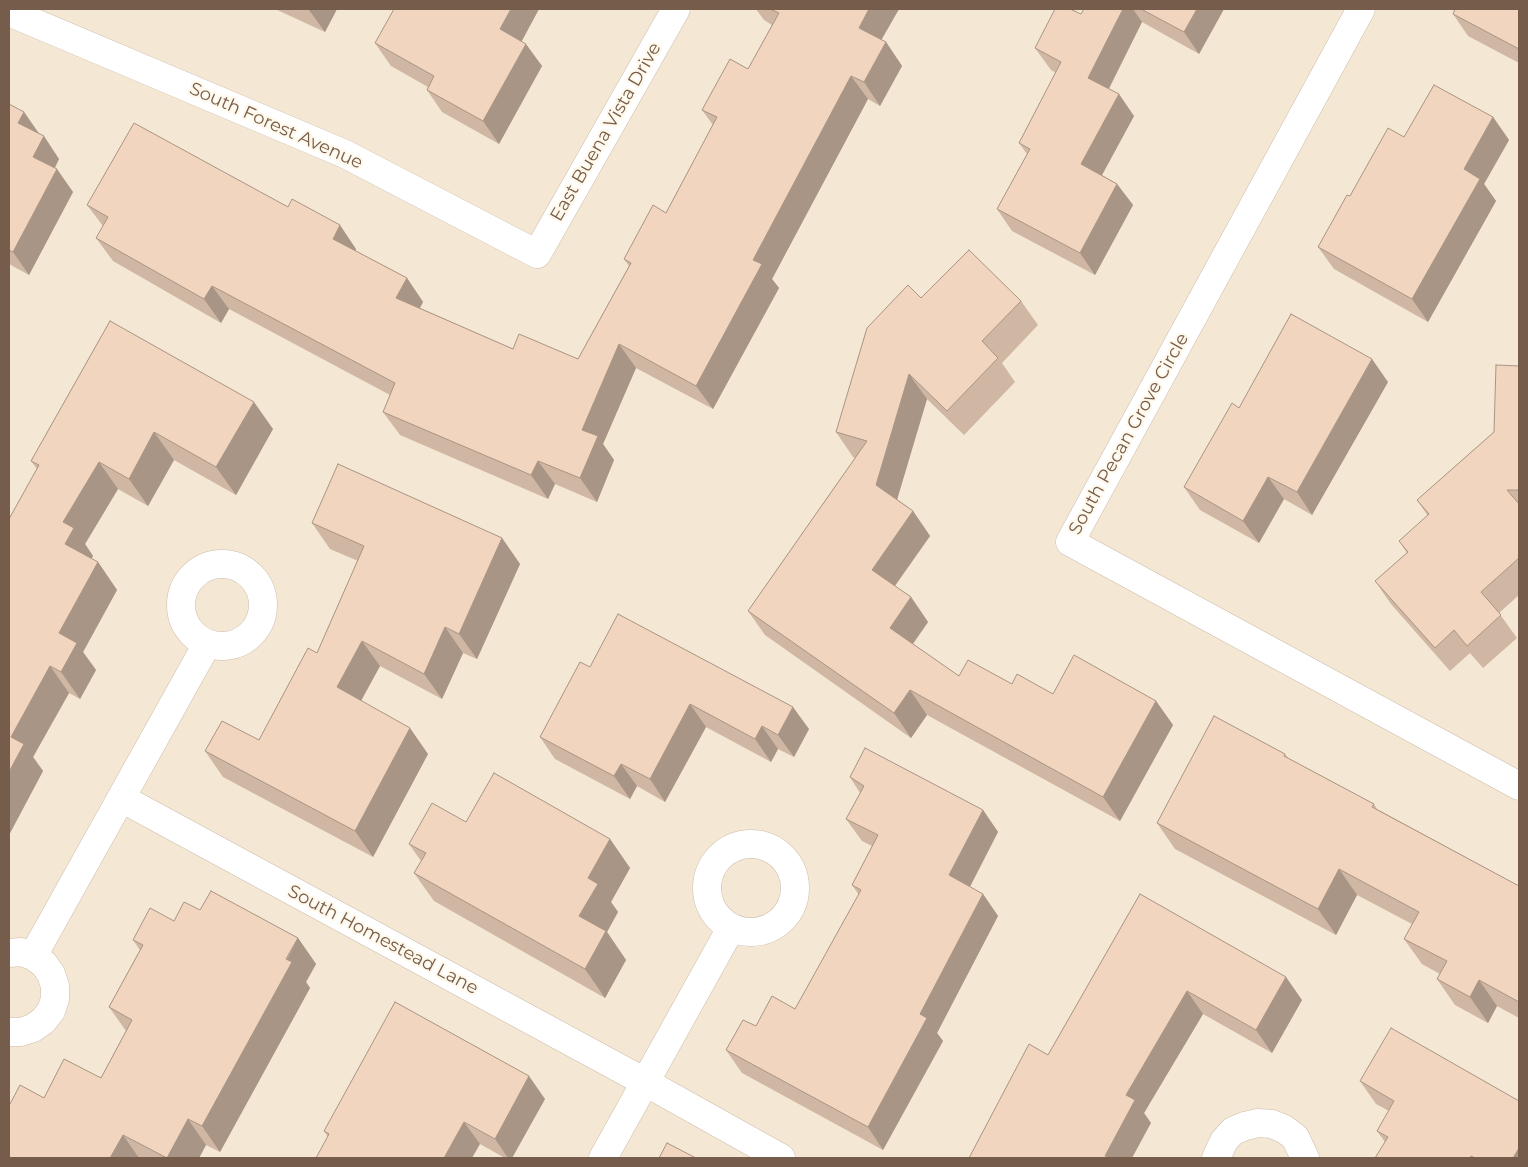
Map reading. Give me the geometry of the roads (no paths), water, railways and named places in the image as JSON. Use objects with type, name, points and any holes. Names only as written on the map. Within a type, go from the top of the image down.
[{"type":"street","name":"East Buena Vista Drive","points":[[537,254],[676,9]]},
{"type":"street","name":"South Pecan Grove Circle","points":[[1361,9],[1070,542],[1519,786]]},
{"type":"street","name":"South Forest Avenue","points":[[9,12],[345,154],[537,254]]},
{"type":"street","points":[[9,1032],[21,1032],[33,1028],[44,1021],[51,1010],[55,999],[55,986],[51,974],[44,964],[21,954],[121,798],[207,644]]},
{"type":"street","name":"South Homestead Lane","points":[[121,798],[645,1082],[781,1158]]},
{"type":"street","points":[[603,1158],[731,928]]},
{"type":"street","points":[[1216,1158],[1224,1141],[1233,1131],[1258,1123],[1272,1124],[1284,1129],[1295,1138],[1306,1158]]}]
